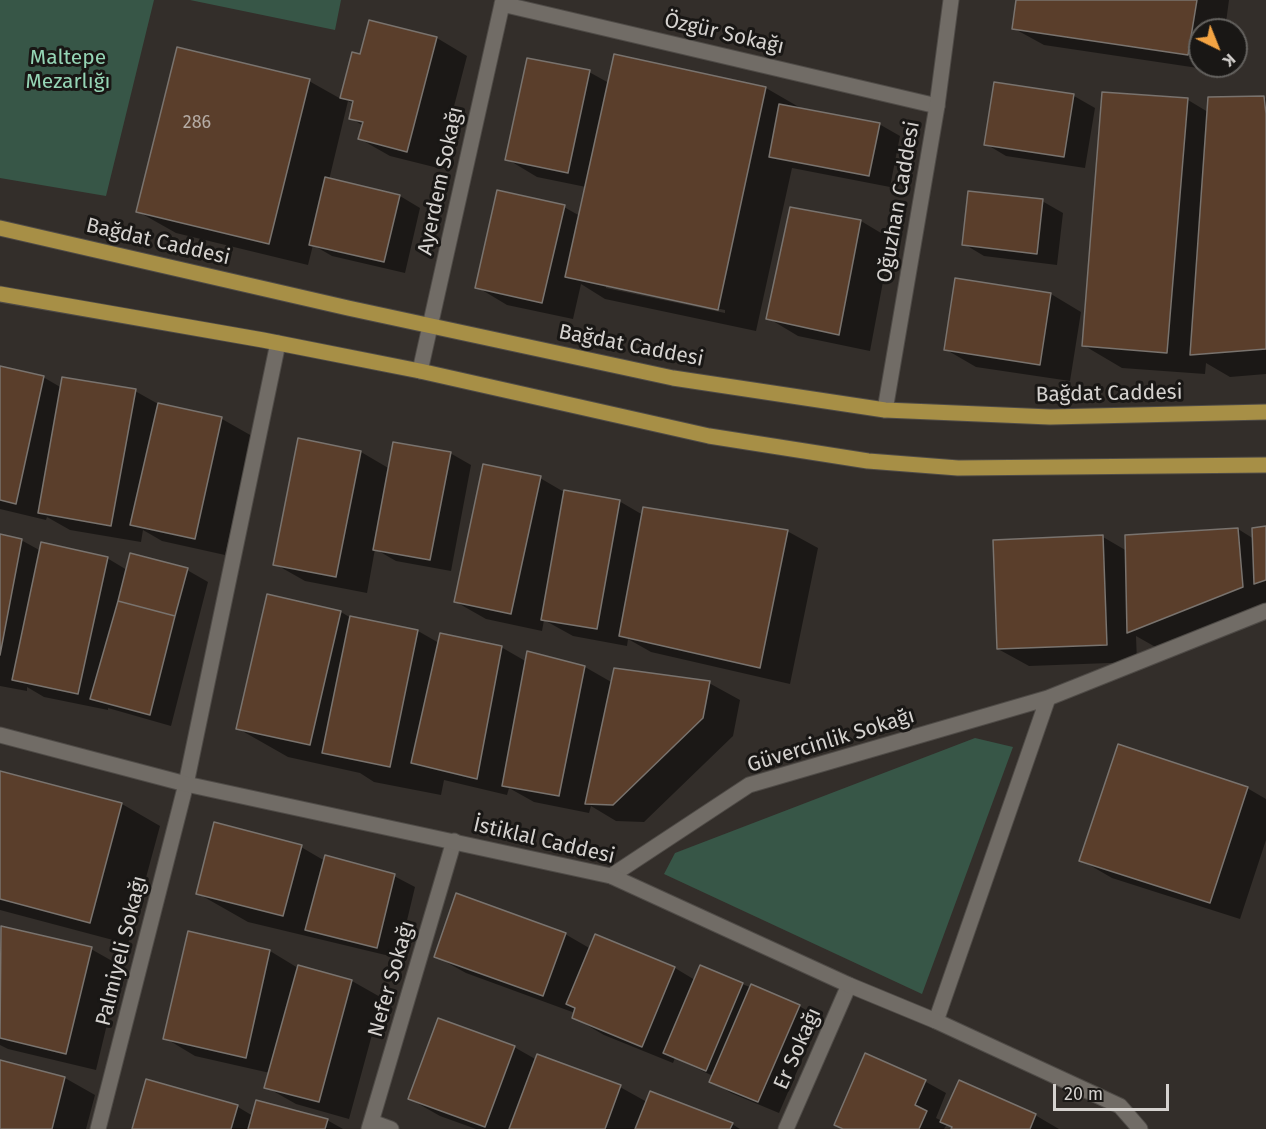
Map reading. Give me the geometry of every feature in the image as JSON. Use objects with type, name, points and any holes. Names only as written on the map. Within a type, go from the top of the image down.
[{"type":"main road","name":"Bağdat Caddesi","points":[[0,228],[431,326],[674,378],[885,410],[1050,417],[1266,412]]},
{"type":"main road","points":[[0,294],[278,343],[420,371],[709,436],[868,461],[958,468],[1266,465]]},
{"type":"street","name":"Oğuzhan Caddesi","points":[[885,410],[937,106],[951,0]]},
{"type":"street","name":"Özgür Sokağı","points":[[503,2],[937,106]]},
{"type":"street","name":"Ayerdem Sokağı","points":[[420,371],[503,2]]},
{"type":"street","name":"Palmiyeli Sokağı","points":[[98,1129],[186,784],[278,343]]},
{"type":"street","name":"Güvercinlik Sokağı","points":[[611,876],[749,785],[1048,698],[1266,611]]},
{"type":"street","points":[[936,1021],[1048,698]]},
{"type":"street","name":"İstiklal Caddesi","points":[[0,735],[186,784],[611,876],[849,986],[936,1021],[1120,1106],[1140,1129]]},
{"type":"street","name":"Nefer Sokağı","points":[[370,1125],[454,841]]},
{"type":"street","name":"Er Sokağı","points":[[786,1129],[849,986]]},
{"type":"street","points":[[370,1125],[391,1129]]},
{"type":"green space","name":"Maltepe Mezarlığı","points":[[0,0],[154,0],[106,196],[0,178]]},
{"type":"green space","points":[[190,0],[341,0],[335,30]]},
{"type":"green space","points":[[975,738],[1013,747],[922,994],[664,874],[675,853]]},
{"type":"building","points":[[1016,0],[1197,0],[1194,18],[1188,18],[1188,55],[1012,29]]},
{"type":"building","points":[[369,20],[437,37],[407,152],[358,139],[363,122],[349,119],[353,101],[340,98],[352,52],[360,54]]},
{"type":"building","points":[[177,47],[310,79],[269,244],[136,212]]},
{"type":"building","points":[[614,54],[766,87],[718,310],[565,277]]},
{"type":"building","points":[[527,58],[590,70],[568,173],[505,160]]},
{"type":"building","points":[[994,82],[1074,94],[1064,157],[984,145]]},
{"type":"building","points":[[1102,92],[1188,98],[1167,353],[1082,346]]},
{"type":"building","points":[[1264,96],[1266,114],[1266,349],[1190,355],[1208,97]]},
{"type":"building","points":[[779,104],[880,123],[869,176],[769,157]]},
{"type":"building","points":[[325,177],[400,195],[384,262],[309,245]]},
{"type":"building","points":[[497,190],[565,205],[542,303],[475,288]]},
{"type":"building","points":[[968,191],[1043,199],[1037,254],[962,245]]},
{"type":"building","points":[[790,207],[861,220],[839,335],[766,319]]},
{"type":"building","points":[[955,278],[1051,293],[1040,365],[944,350]]},
{"type":"building","points":[[0,366],[44,376],[16,504],[0,500]]},
{"type":"building","points":[[62,377],[136,389],[111,526],[38,513]]},
{"type":"building","points":[[158,403],[222,417],[195,539],[130,525]]},
{"type":"building","points":[[298,438],[361,451],[336,577],[273,565]]},
{"type":"building","points":[[393,442],[451,452],[430,560],[373,550]]},
{"type":"building","points":[[483,464],[541,476],[511,614],[454,602]]},
{"type":"building","points":[[564,490],[620,500],[597,629],[541,620]]},
{"type":"building","points":[[643,507],[788,530],[760,668],[619,636]]},
{"type":"building","points":[[1266,526],[1266,580],[1254,584],[1252,528]]},
{"type":"building","points":[[1238,528],[1243,587],[1127,633],[1125,535]]},
{"type":"building","points":[[0,534],[22,539],[0,655]]},
{"type":"building","points":[[1103,535],[1107,645],[997,649],[993,540]]},
{"type":"building","points":[[41,542],[108,557],[78,694],[12,680]]},
{"type":"building","points":[[130,553],[188,568],[175,616],[118,601]]},
{"type":"building","points":[[267,594],[341,611],[310,745],[236,729]]},
{"type":"building","points":[[118,601],[175,616],[150,715],[90,699]]},
{"type":"building","points":[[350,616],[418,630],[390,767],[322,753]]},
{"type":"building","points":[[440,633],[502,646],[477,779],[411,763]]},
{"type":"building","points":[[527,651],[585,666],[559,796],[502,786]]},
{"type":"building","points":[[614,668],[710,681],[703,718],[613,805],[585,804]]},
{"type":"building","points":[[1118,744],[1248,787],[1210,903],[1079,861]]},
{"type":"building","points":[[0,771],[122,803],[90,923],[0,899]]},
{"type":"building","points":[[214,822],[302,845],[283,916],[196,894]]},
{"type":"building","points":[[325,855],[395,874],[377,948],[305,930]]},
{"type":"building","points":[[456,893],[566,933],[543,996],[434,957]]},
{"type":"building","points":[[1,926],[92,947],[66,1054],[0,1038]]},
{"type":"building","points":[[188,931],[270,950],[246,1058],[163,1039]]},
{"type":"building","points":[[595,934],[675,967],[642,1047],[572,1018],[575,1008],[566,1004]]},
{"type":"building","points":[[298,965],[352,980],[319,1102],[264,1088]]},
{"type":"building","points":[[700,965],[743,983],[706,1071],[663,1053]]},
{"type":"building","points":[[751,984],[800,1005],[758,1102],[709,1082]]},
{"type":"building","points":[[438,1018],[515,1046],[485,1127],[408,1099]]},
{"type":"building","points":[[865,1053],[926,1080],[915,1105],[927,1111],[919,1129],[843,1129],[834,1125]]},
{"type":"building","points":[[537,1054],[621,1085],[605,1129],[509,1129]]},
{"type":"building","points":[[0,1060],[65,1077],[52,1129],[0,1129]]},
{"type":"building","points":[[146,1079],[238,1105],[231,1129],[132,1129]]},
{"type":"building","points":[[959,1080],[1036,1114],[1030,1129],[951,1129],[952,1127],[940,1122]]},
{"type":"building","points":[[650,1091],[733,1123],[730,1129],[635,1129]]},
{"type":"building","points":[[256,1100],[328,1119],[325,1129],[248,1129]]}]
